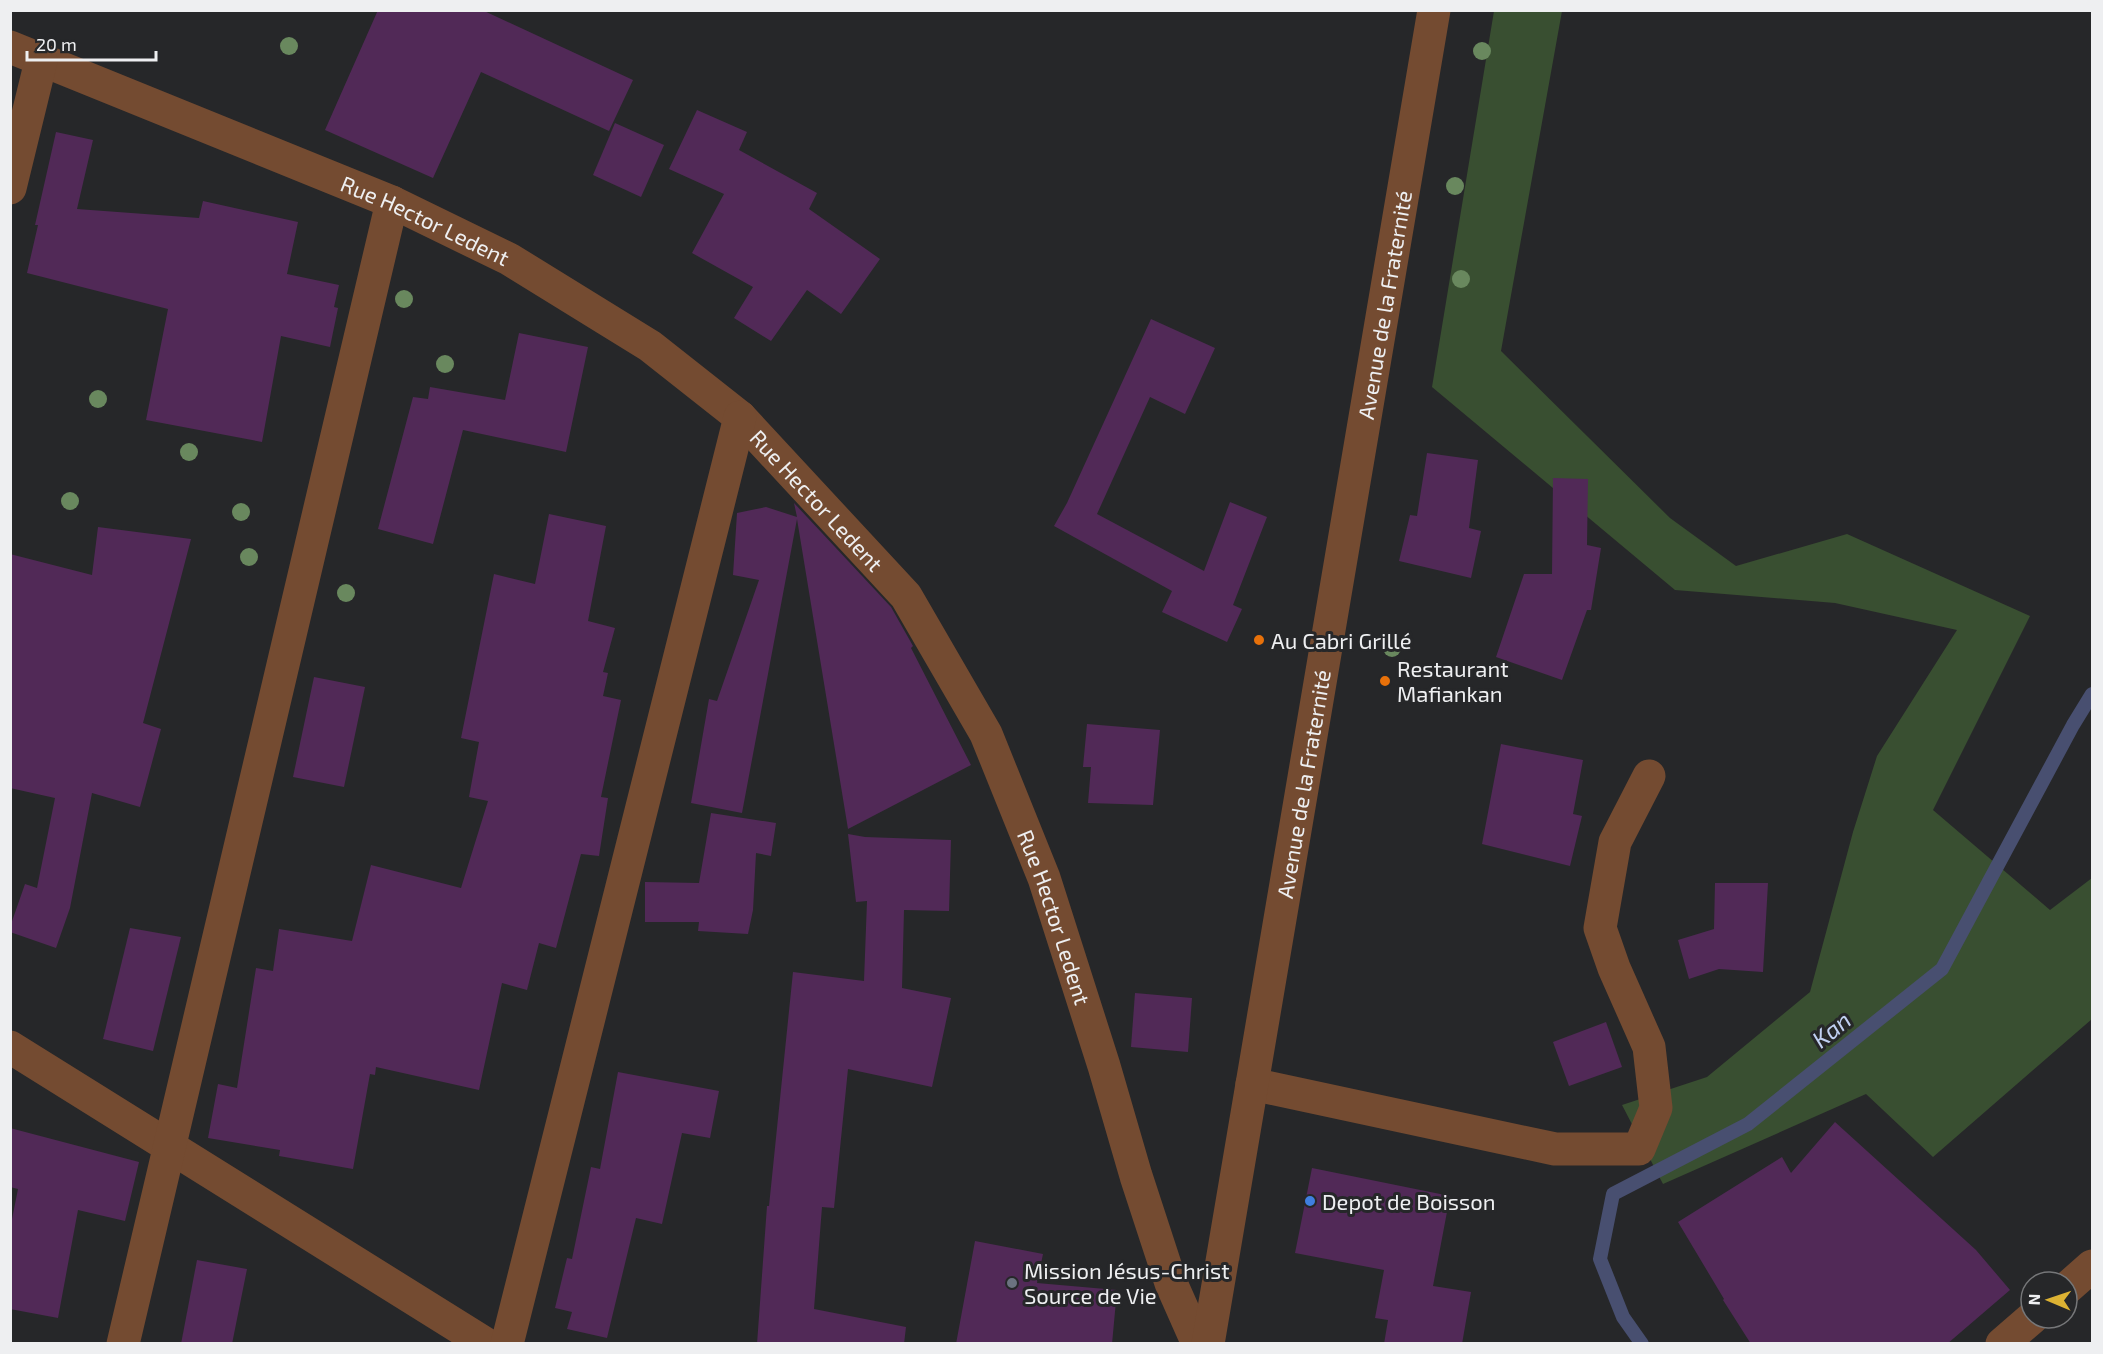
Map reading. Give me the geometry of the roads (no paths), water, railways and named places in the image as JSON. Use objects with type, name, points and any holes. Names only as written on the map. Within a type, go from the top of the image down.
[{"type":"street","name":"Avenue de la Fraternité","points":[[1208,1344],[1434,10]]},
{"type":"street","name":"Rue Hector Ledent","points":[[10,47],[392,202],[509,259],[630,333],[650,346],[740,417],[906,596],[986,734],[1044,878],[1164,1262],[1198,1344]]},
{"type":"street","points":[[10,188],[41,61]]},
{"type":"street","points":[[123,1344],[392,202]]},
{"type":"street","points":[[507,1344],[740,417]]},
{"type":"street","points":[[1252,1084],[1555,1149],[1638,1149],[1656,1108],[1649,1047],[1614,968],[1600,928],[1616,842],[1649,776]]},
{"type":"street","points":[[10,1047],[486,1344]]},
{"type":"street","points":[[2079,1277],[2092,1266]]},
{"type":"street","points":[[2002,1344],[2019,1329]]},
{"type":"waterway","name":"Kan","points":[[1642,1344],[1623,1317],[1600,1259],[1613,1194],[1748,1124],[1942,969],[2073,725],[2092,694]]},
{"type":"place","name":"Au Cabri Grillé","points":[[1259,640]]},
{"type":"place","name":"Restaurant Mafiankan","points":[[1385,681]]},
{"type":"place","name":"Depot de Boisson","points":[[1310,1201]]},
{"type":"place","name":"Mission Jésus-Christ Source de Vie","points":[[1012,1283]]}]
